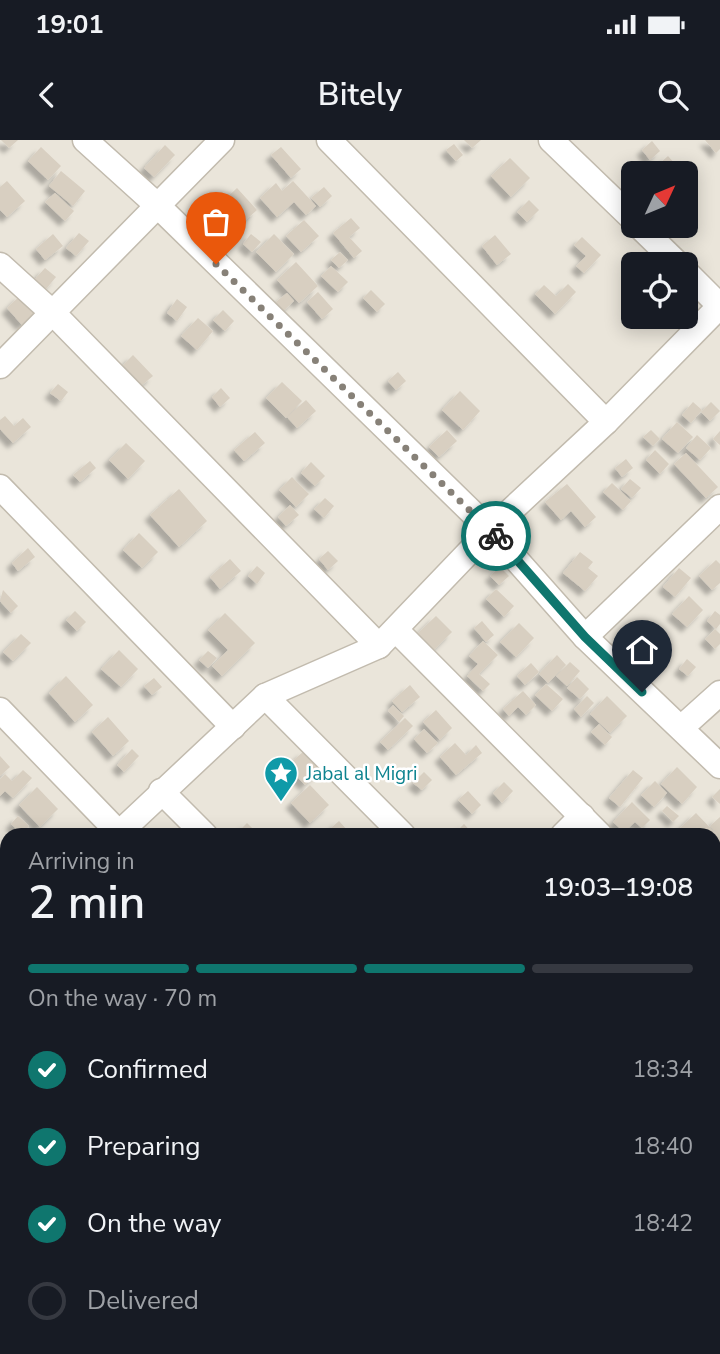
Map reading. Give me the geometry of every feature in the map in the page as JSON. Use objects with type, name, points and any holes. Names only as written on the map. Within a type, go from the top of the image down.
[{"type":"street","points":[[85,140],[158,206],[490,530],[585,637],[720,766]]},
{"type":"street","points":[[0,366],[222,140]]},
{"type":"street","points":[[329,140],[606,422]]},
{"type":"street","points":[[551,140],[621,207]]},
{"type":"street","points":[[651,238],[666,252]]},
{"type":"street","points":[[0,265],[54,313],[387,638],[593,828]]},
{"type":"street","points":[[124,828],[265,696],[387,638],[490,530],[606,422],[720,306],[698,284]]},
{"type":"street","points":[[0,487],[233,727]]},
{"type":"street","points":[[585,637],[720,506]]},
{"type":"street","points":[[681,728],[720,693]]},
{"type":"street","points":[[265,696],[396,828]]},
{"type":"street","points":[[0,710],[112,828]]},
{"type":"street","points":[[161,791],[198,828]]},
{"type":"street","points":[[570,828],[582,816]]},
{"type":"shaded area","points":[[0,140],[720,140],[720,828],[0,828]]},
{"type":"building","points":[[1,140],[18,140],[9,148]]},
{"type":"building","points":[[464,140],[481,140],[472,148]]},
{"type":"building","points":[[705,140],[720,140],[720,149],[716,153]]},
{"type":"building","points":[[652,141],[660,151],[650,160],[642,150]]},
{"type":"building","points":[[454,144],[463,155],[456,161],[446,150]]},
{"type":"building","points":[[165,145],[175,155],[154,177],[144,168]]},
{"type":"building","points":[[41,147],[61,166],[48,180],[28,161]]},
{"type":"building","points":[[281,147],[301,169],[291,178],[271,155]]},
{"type":"building","points":[[510,158],[530,178],[511,197],[491,176]]},
{"type":"building","points":[[61,171],[85,191],[73,206],[49,186]]},
{"type":"building","points":[[7,181],[25,201],[7,217],[0,210],[0,187]]},
{"type":"building","points":[[293,181],[316,206],[306,215],[294,202],[277,217],[260,198],[276,183],[282,191]]},
{"type":"building","points":[[324,187],[332,196],[320,207],[311,198]]},
{"type":"building","points":[[237,188],[257,210],[239,226],[219,205]]},
{"type":"building","points":[[55,193],[74,211],[65,221],[45,202]]},
{"type":"building","points":[[529,200],[539,210],[527,222],[517,212]]},
{"type":"building","points":[[351,218],[360,228],[349,237],[362,251],[354,258],[333,233]]},
{"type":"building","points":[[304,220],[319,236],[301,252],[286,236]]},
{"type":"building","points":[[79,233],[89,241],[76,256],[66,248]]},
{"type":"building","points":[[53,234],[63,246],[45,260],[36,249]]},
{"type":"building","points":[[251,234],[261,242],[252,252],[243,244]]},
{"type":"building","points":[[274,234],[294,254],[276,272],[256,252]]},
{"type":"building","points":[[495,235],[511,254],[497,265],[482,246]]},
{"type":"building","points":[[582,237],[601,255],[584,273],[576,266],[586,256],[574,245]]},
{"type":"building","points":[[340,252],[348,260],[339,268],[331,260]]},
{"type":"building","points":[[296,262],[318,286],[299,303],[277,280]]},
{"type":"building","points":[[331,266],[348,282],[338,292],[321,276]]},
{"type":"building","points":[[45,268],[56,277],[46,289],[35,279]]},
{"type":"building","points":[[568,284],[576,292],[555,314],[535,294],[544,285],[556,296]]},
{"type":"building","points":[[371,290],[385,304],[377,312],[363,298]]},
{"type":"building","points":[[318,292],[333,309],[322,319],[307,302]]},
{"type":"building","points":[[287,293],[294,301],[283,311],[276,302]]},
{"type":"building","points":[[21,295],[37,313],[22,325],[7,308]]},
{"type":"building","points":[[177,299],[187,307],[177,321],[167,313]]},
{"type":"building","points":[[223,310],[234,321],[225,331],[213,320]]},
{"type":"building","points":[[198,318],[213,331],[197,350],[181,336]]},
{"type":"building","points":[[133,355],[153,376],[142,385],[123,365]]},
{"type":"building","points":[[398,372],[406,381],[396,390],[388,381]]},
{"type":"building","points":[[282,382],[302,401],[286,418],[266,398]]},
{"type":"building","points":[[58,384],[68,392],[61,401],[50,393]]},
{"type":"building","points":[[221,388],[230,398],[220,407],[212,397]]},
{"type":"building","points":[[460,391],[480,411],[463,430],[442,410]]},
{"type":"building","points":[[306,400],[316,411],[297,428],[287,417]]},
{"type":"building","points":[[693,402],[702,410],[691,423],[682,415]]},
{"type":"building","points":[[711,402],[720,411],[710,421],[701,412]]},
{"type":"building","points":[[5,416],[14,426],[23,418],[31,427],[13,443],[0,429],[0,420]]},
{"type":"building","points":[[677,422],[693,437],[678,453],[662,439]]},
{"type":"building","points":[[447,430],[457,441],[439,457],[429,447]]},
{"type":"building","points":[[651,430],[660,439],[653,446],[643,437]]},
{"type":"building","points":[[720,431],[720,445],[713,439]]},
{"type":"building","points":[[255,432],[265,443],[244,461],[234,450]]},
{"type":"building","points":[[697,435],[711,448],[700,460],[686,448]]},
{"type":"building","points":[[126,443],[145,461],[128,479],[109,460]]},
{"type":"building","points":[[655,450],[669,464],[660,474],[646,460]]},
{"type":"building","points":[[686,453],[718,487],[706,498],[674,464]]},
{"type":"building","points":[[626,459],[633,468],[622,477],[615,468]]},
{"type":"building","points":[[90,461],[96,468],[80,482],[73,475]]},
{"type":"building","points":[[311,462],[325,476],[315,486],[301,473]]},
{"type":"building","points":[[292,477],[309,494],[296,507],[279,490]]},
{"type":"building","points":[[630,479],[641,488],[632,498],[621,489]]},
{"type":"building","points":[[612,483],[631,501],[623,510],[603,492]]},
{"type":"building","points":[[567,484],[596,517],[585,527],[571,511],[561,520],[545,502]]},
{"type":"building","points":[[179,489],[207,521],[179,547],[150,515]]},
{"type":"building","points":[[325,498],[334,506],[324,518],[314,509]]},
{"type":"building","points":[[290,505],[299,515],[286,526],[278,517]]},
{"type":"building","points":[[139,533],[158,552],[142,568],[123,550]]},
{"type":"building","points":[[28,548],[35,557],[18,571],[12,563]]},
{"type":"building","points":[[328,551],[338,561],[328,570],[319,559]]},
{"type":"building","points":[[580,552],[593,562],[588,568],[598,576],[585,591],[563,573]]},
{"type":"building","points":[[230,559],[241,571],[220,589],[210,577]]},
{"type":"building","points":[[716,560],[720,564],[720,583],[712,590],[699,576]]},
{"type":"building","points":[[257,566],[265,573],[257,584],[248,576]]},
{"type":"building","points":[[500,567],[509,576],[499,585],[490,576]]},
{"type":"building","points":[[679,568],[691,578],[675,597],[663,587]]},
{"type":"building","points":[[496,589],[514,606],[504,617],[486,599]]},
{"type":"building","points":[[3,590],[18,606],[11,613],[0,601]]},
{"type":"building","points":[[689,596],[703,610],[687,627],[672,614]]},
{"type":"building","points":[[75,611],[86,622],[77,631],[66,620]]},
{"type":"building","points":[[715,611],[720,615],[720,624],[716,629],[707,621]]},
{"type":"building","points":[[225,613],[255,643],[222,676],[212,666],[228,650],[208,630]]},
{"type":"building","points":[[436,616],[452,632],[433,651],[417,634]]},
{"type":"building","points":[[482,621],[494,635],[486,642],[474,628]]},
{"type":"building","points":[[519,623],[534,638],[516,657],[500,642]]},
{"type":"building","points":[[649,625],[669,644],[651,661],[632,641]]},
{"type":"building","points":[[715,629],[720,634],[720,644],[715,649],[705,639]]},
{"type":"building","points":[[21,634],[31,643],[13,661],[3,652]]},
{"type":"building","points":[[483,641],[498,655],[479,674],[490,684],[483,691],[467,676],[478,664],[469,656]]},
{"type":"building","points":[[119,650],[138,669],[121,687],[101,669]]},
{"type":"building","points":[[208,651],[217,658],[208,668],[199,660]]},
{"type":"building","points":[[641,654],[654,664],[647,673],[634,663]]},
{"type":"building","points":[[557,655],[566,665],[548,683],[539,674]]},
{"type":"building","points":[[687,659],[696,667],[688,676],[679,669]]},
{"type":"building","points":[[570,662],[580,671],[567,686],[556,676]]},
{"type":"building","points":[[531,663],[539,672],[525,685],[517,676]]},
{"type":"building","points":[[66,676],[93,705],[75,722],[49,693]]},
{"type":"building","points":[[577,677],[589,689],[580,699],[567,688]]},
{"type":"building","points":[[154,678],[162,687],[152,695],[144,686]]},
{"type":"building","points":[[546,684],[563,699],[552,711],[535,695]]},
{"type":"building","points":[[410,685],[420,697],[402,712],[392,701]]},
{"type":"building","points":[[523,691],[536,705],[526,715],[518,707],[509,716],[503,709]]},
{"type":"building","points":[[587,696],[594,703],[581,717],[574,709]]},
{"type":"building","points":[[607,696],[627,716],[610,733],[590,714]]},
{"type":"building","points":[[393,705],[404,716],[399,722],[388,711]]},
{"type":"building","points":[[436,710],[452,728],[440,740],[423,722]]},
{"type":"building","points":[[108,717],[129,741],[113,756],[92,732]]},
{"type":"building","points":[[405,718],[413,726],[388,750],[380,742]]},
{"type":"building","points":[[599,724],[612,737],[605,745],[591,732]]},
{"type":"building","points":[[424,729],[438,743],[427,753],[414,739]]},
{"type":"building","points":[[455,743],[466,755],[476,745],[482,753],[456,775],[440,757]]},
{"type":"building","points":[[132,749],[139,756],[124,772],[117,765]]},
{"type":"building","points":[[304,751],[321,769],[305,785],[287,766]]},
{"type":"building","points":[[0,756],[10,767],[0,776]]},
{"type":"building","points":[[677,767],[697,787],[682,804],[661,784]]},
{"type":"building","points":[[23,770],[32,778],[13,798],[5,791],[0,796],[0,779],[5,774],[12,781]]},
{"type":"building","points":[[633,770],[643,778],[620,807],[609,798]]},
{"type":"building","points":[[424,772],[432,780],[422,790],[413,783]]},
{"type":"building","points":[[655,781],[667,793],[654,807],[641,795]]},
{"type":"building","points":[[504,782],[513,791],[502,803],[493,793]]},
{"type":"building","points":[[310,785],[329,805],[310,823],[291,803]]},
{"type":"building","points":[[37,787],[58,809],[40,827],[19,805]]},
{"type":"building","points":[[720,789],[720,804],[712,797]]},
{"type":"building","points":[[468,791],[481,805],[472,814],[458,800]]},
{"type":"building","points":[[632,802],[650,820],[642,828],[635,822],[628,828],[620,828],[613,822]]},
{"type":"building","points":[[667,806],[679,816],[673,822],[662,811]]},
{"type":"building","points":[[696,813],[710,828],[680,828]]},
{"type":"building","points":[[18,816],[29,826],[15,828],[11,824]]},
{"type":"building","points":[[720,817],[720,828],[712,828],[710,826]]},
{"type":"building","points":[[339,821],[345,828],[331,828]]},
{"type":"way so far","points":[[216,264],[496,536]]},
{"type":"place","name":"Jabal al Migri","points":[[281,803]]},
{"type":"route","points":[[496,536],[585,637],[642,692]]}]
